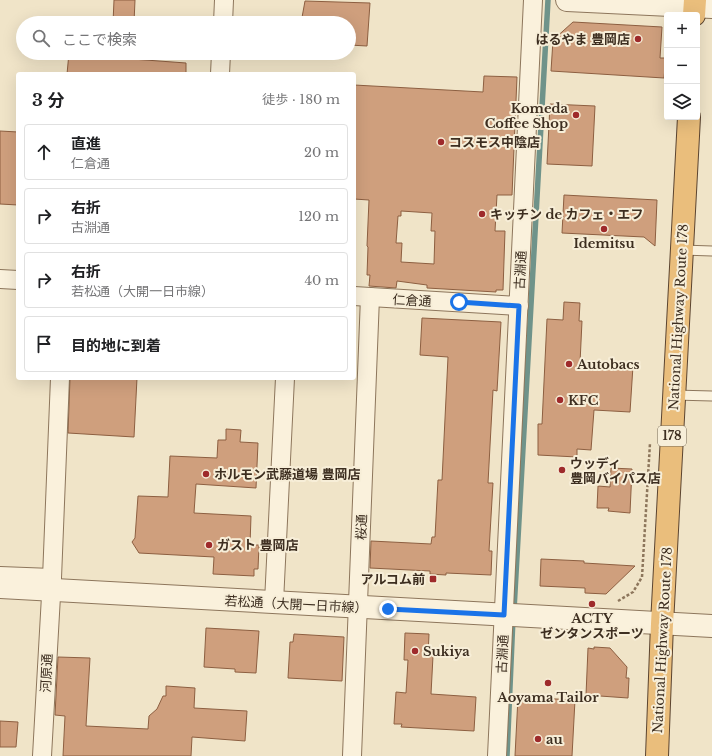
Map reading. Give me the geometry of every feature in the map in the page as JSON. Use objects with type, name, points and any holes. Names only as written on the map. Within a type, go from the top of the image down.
[{"type":"highway","name":"National Highway Route 178","points":[[657,756],[662,624],[689,120]]},
{"type":"street","points":[[223,16],[224,0]]},
{"type":"street","name":"古淵通","points":[[497,756],[533,0]]},
{"type":"street","points":[[567,0],[699,7]]},
{"type":"street","points":[[220,72],[221,60]]},
{"type":"street","points":[[0,279],[16,280]]},
{"type":"street","name":"仁倉通","points":[[362,297],[519,306]]},
{"type":"street","name":"桜通","points":[[352,756],[358,607],[362,297]]},
{"type":"street","name":"河原通","points":[[42,756],[52,583],[60,380]]},
{"type":"street","points":[[274,602],[285,380]]},
{"type":"street","points":[[0,576],[52,583]]},
{"type":"street","name":"若松通（大開一日市線）","points":[[0,587],[52,583],[274,602],[712,626]]},
{"type":"lane","points":[[682,250],[712,251]]},
{"type":"lane","points":[[674,394],[712,396]]},
{"type":"path","points":[[612,602],[622,599],[633,592],[642,577],[650,440]]},
{"type":"building","points":[[114,0],[135,0],[134,16],[113,16]]},
{"type":"building","points":[[305,1],[370,3],[367,46],[356,45],[356,16],[302,16]]},
{"type":"building","points":[[573,22],[662,27],[660,58],[664,58],[664,78],[551,71],[553,40]]},
{"type":"building","points":[[68,60],[146,60],[186,63],[186,72],[67,72]]},
{"type":"building","points":[[484,76],[517,77],[512,195],[497,195],[495,231],[505,231],[503,290],[496,290],[496,292],[427,288],[427,285],[397,281],[396,288],[369,286],[370,275],[367,275],[367,246],[369,200],[356,199],[356,85],[483,92]],"holes":[[[401,211],[432,213],[431,231],[435,231],[434,264],[401,262],[402,243],[396,243],[398,216],[401,216]]]},
{"type":"building","points":[[550,104],[595,106],[592,166],[547,164]]},
{"type":"building","points":[[0,131],[16,132],[16,205],[0,204]]},
{"type":"building","points":[[564,195],[657,200],[655,246],[644,237],[562,233]]},
{"type":"building","points":[[564,302],[580,303],[579,321],[582,321],[580,363],[633,366],[630,412],[594,410],[591,450],[577,449],[577,457],[538,455],[538,424],[542,424],[547,319],[563,320]]},
{"type":"building","points":[[422,318],[501,322],[497,391],[493,390],[488,483],[493,483],[489,551],[492,551],[491,575],[446,573],[446,575],[430,574],[430,571],[370,568],[371,541],[431,544],[432,537],[435,537],[438,480],[442,480],[448,357],[420,355]]},
{"type":"building","points":[[70,380],[137,380],[134,437],[68,433]]},
{"type":"building","points":[[226,429],[241,430],[240,442],[258,443],[256,488],[196,484],[194,513],[251,516],[250,545],[259,545],[258,569],[254,569],[254,576],[213,574],[214,557],[139,553],[132,542],[135,538],[138,496],[168,497],[170,456],[217,458],[218,440],[226,440]]},
{"type":"building","points":[[611,468],[632,469],[630,513],[608,511],[609,508],[597,508],[598,486],[610,487]]},
{"type":"building","points":[[541,559],[635,566],[606,594],[585,593],[585,588],[540,586]]},
{"type":"building","points":[[206,628],[259,631],[256,673],[235,672],[235,669],[204,667]]},
{"type":"building","points":[[405,633],[429,634],[428,656],[433,656],[431,694],[476,697],[474,731],[401,727],[402,724],[394,724],[396,692],[406,693],[408,660],[404,660]]},
{"type":"building","points":[[294,634],[344,637],[342,681],[288,678],[290,642],[293,642]]},
{"type":"building","points":[[594,647],[610,648],[627,667],[626,678],[629,678],[628,698],[586,695],[588,648],[594,649]]},
{"type":"building","points":[[58,657],[90,658],[86,726],[148,729],[149,716],[157,709],[163,696],[166,696],[166,686],[195,688],[194,708],[247,711],[245,741],[192,737],[191,756],[63,756],[65,716],[55,715]]},
{"type":"building","points":[[518,697],[575,700],[572,756],[515,756]]},
{"type":"building","points":[[0,721],[18,722],[16,747],[0,747]]},
{"type":"waterway","points":[[514,610],[548,0]]},
{"type":"waterway","points":[[507,756],[513,618]]},
{"type":"place","name":"はるやま 豊岡店","points":[[638,39]]},
{"type":"place","name":"Komeda Coffee Shop","points":[[576,115]]},
{"type":"place","name":"コスモス中陰店","points":[[441,142]]},
{"type":"place","name":"キッチン de カフェ・エフ","points":[[482,214]]},
{"type":"place","name":"Idemitsu","points":[[604,229]]},
{"type":"place","name":"Autobacs","points":[[569,364]]},
{"type":"place","name":"KFC","points":[[560,400]]},
{"type":"place","name":"ウッディ 豊岡バイパス店","points":[[562,470]]},
{"type":"place","name":"ホルモン武藤道場 豊岡店","points":[[206,474]]},
{"type":"place","name":"ガスト 豊岡店","points":[[209,545]]},
{"type":"place","name":"アルコム前","points":[[433,579]]},
{"type":"place","name":"ACTY ゼンタンスポーツ","points":[[592,604]]},
{"type":"place","name":"Sukiya","points":[[415,651]]},
{"type":"place","name":"Aoyama Tailor","points":[[548,683]]},
{"type":"place","name":"au","points":[[538,739]]},
{"type":"route","points":[[388,609],[504,615],[519,306],[459,302]]}]
